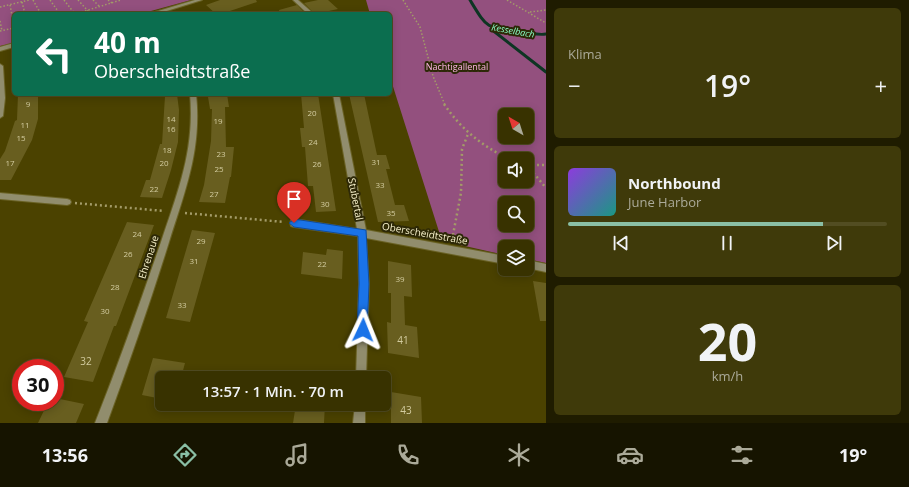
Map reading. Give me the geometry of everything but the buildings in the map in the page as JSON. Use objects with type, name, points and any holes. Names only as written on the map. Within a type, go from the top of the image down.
[{"type":"street","points":[[160,12],[200,0]]},
{"type":"street","points":[[295,0],[309,12]]},
{"type":"street","points":[[0,48],[12,45]]},
{"type":"street","points":[[0,66],[2,98],[0,116]]},
{"type":"street","name":"Ehrenaue","points":[[101,423],[121,372],[154,276],[189,163],[196,122],[193,96]]},
{"type":"street","name":"Stubertal","points":[[336,96],[362,233],[364,284],[361,371]]},
{"type":"street","points":[[0,196],[67,202]]},
{"type":"street","name":"Oberscheidtstraße","points":[[294,223],[451,248],[498,258]]},
{"type":"street","points":[[534,265],[546,268]]},
{"type":"street","points":[[359,423],[360,411]]},
{"type":"path","points":[[0,7],[29,0]]},
{"type":"path","points":[[33,0],[40,12]]},
{"type":"path","points":[[50,0],[59,12]]},
{"type":"path","points":[[64,0],[73,12]]},
{"type":"path","points":[[78,0],[88,11]]},
{"type":"path","points":[[93,0],[100,7]]},
{"type":"path","points":[[108,0],[112,4]]},
{"type":"path","points":[[84,12],[121,0]]},
{"type":"path","points":[[403,0],[411,10],[426,37],[438,90],[446,106],[468,134],[487,148],[498,154]]},
{"type":"path","points":[[507,0],[546,22]]},
{"type":"path","points":[[22,2],[24,12]]},
{"type":"path","points":[[10,5],[12,14]]},
{"type":"path","points":[[530,12],[546,10]]},
{"type":"path","points":[[0,21],[1,31],[12,28]]},
{"type":"path","points":[[451,248],[461,193],[462,149],[468,134]]},
{"type":"path","points":[[534,165],[546,166]]},
{"type":"path","points":[[534,173],[546,188]]},
{"type":"green space","points":[[0,0],[191,0],[147,12],[12,12],[12,43],[0,46]]},
{"type":"green space","name":"Nachtigallental","points":[[366,0],[546,0],[546,263],[534,260],[534,240],[498,240],[498,253],[456,244],[441,238],[392,83],[392,12],[369,12]]},
{"type":"waterway","name":"Kesselbach","points":[[470,0],[480,16],[488,25],[499,29],[546,34]]},
{"type":"waterway","points":[[491,29],[546,72]]},
{"type":"route","points":[[294,223],[362,233],[364,284],[363,330]]}]
